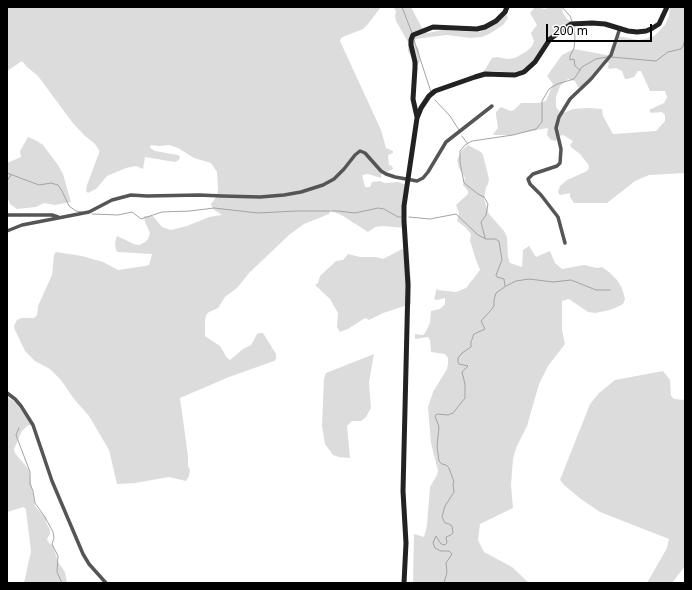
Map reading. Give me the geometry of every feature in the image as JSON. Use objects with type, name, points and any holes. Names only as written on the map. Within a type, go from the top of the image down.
[{"type":"main road","points":[[417,118],[412,99],[415,68],[411,45],[413,35],[433,27],[443,26],[477,29],[485,27],[496,21],[505,12],[507,7]]},
{"type":"main road","points":[[404,583],[406,543],[403,491],[408,285],[404,206],[417,118],[423,103],[429,96],[438,90],[483,74],[515,75],[527,70],[535,62],[550,39],[571,24],[605,24],[637,32],[651,29],[658,24],[667,7]]},
{"type":"street","points":[[565,243],[558,217],[542,194],[530,184],[528,179],[533,174],[557,166],[560,163],[561,149],[556,128],[559,117],[570,99],[591,79],[611,55],[620,28]]},
{"type":"street","points":[[7,231],[22,225],[89,212],[112,200],[131,195],[260,197],[301,192],[323,185],[334,179],[360,151],[365,153],[381,171],[386,174],[416,181],[426,175],[444,144],[492,106]]},
{"type":"street","points":[[7,215],[52,215],[59,217]]},
{"type":"street","points":[[7,393],[21,406],[33,425],[52,481],[84,554],[89,564],[106,583]]},
{"type":"shaded area","points":[[7,7],[381,7],[363,29],[341,38],[340,41],[381,130],[386,148],[393,151],[393,153],[388,155],[389,165],[392,166],[393,169],[385,173],[382,172],[381,178],[368,174],[362,175],[365,187],[370,187],[372,182],[380,181],[385,183],[398,182],[409,186],[406,200],[405,228],[383,226],[375,227],[368,232],[343,216],[330,210],[329,214],[304,224],[289,235],[250,272],[237,288],[225,297],[218,308],[206,315],[205,336],[220,346],[227,358],[230,360],[243,349],[251,345],[257,334],[260,333],[263,333],[276,354],[276,359],[180,398],[188,466],[190,470],[186,481],[169,477],[135,483],[117,484],[109,450],[89,416],[74,399],[61,380],[50,369],[35,361],[25,351],[14,326],[17,320],[21,318],[34,318],[37,315],[38,306],[52,275],[54,255],[56,252],[82,256],[103,262],[118,270],[145,266],[149,265],[152,254],[118,252],[116,250],[115,243],[117,236],[134,244],[139,245],[145,242],[150,233],[144,216],[153,216],[162,227],[171,230],[187,226],[209,217],[222,215],[213,209],[211,204],[217,196],[217,172],[211,163],[194,158],[178,148],[169,145],[151,145],[150,148],[155,151],[178,155],[180,157],[179,160],[175,162],[145,157],[143,169],[136,166],[126,168],[107,176],[96,189],[88,193],[86,191],[87,185],[99,150],[95,144],[72,122],[38,76],[22,61],[7,71]]},
{"type":"shaded area","points":[[393,7],[411,7],[422,28],[428,33],[442,30],[480,32],[496,23],[504,14],[507,15],[508,18],[503,25],[482,37],[471,38],[446,35],[416,39],[415,44],[419,50],[420,61],[417,66],[408,51],[408,42],[396,21],[396,11]]},
{"type":"shaded area","points":[[535,7],[545,9],[549,7],[562,7],[563,13],[567,19],[576,25],[571,26],[557,34],[532,66],[516,73],[493,71],[483,73],[492,58],[515,58],[527,51],[532,46],[534,41],[531,33],[537,25],[530,13]]},
{"type":"shaded area","points":[[670,7],[685,7],[685,173],[649,175],[635,181],[607,203],[574,203],[570,197],[570,193],[560,195],[558,192],[560,186],[567,180],[585,172],[589,167],[580,154],[570,145],[573,141],[563,135],[559,136],[556,141],[551,140],[547,135],[548,128],[511,135],[493,134],[498,128],[496,112],[501,107],[511,111],[521,103],[539,103],[546,101],[553,84],[547,76],[562,55],[574,49],[612,56],[617,36],[638,40],[654,36],[665,25],[669,16]],"holes":[[[604,62],[609,63],[609,69],[616,68],[622,71],[625,79],[634,77],[638,71],[641,71],[650,91],[665,91],[667,97],[664,103],[649,110],[651,113],[662,112],[665,115],[665,121],[656,131],[613,134],[603,116],[602,109],[573,109],[563,113],[556,107],[556,97],[560,86],[568,79],[575,81],[578,87],[588,85],[594,78],[598,68]]]},
{"type":"shaded area","points":[[28,137],[43,145],[58,165],[63,174],[71,202],[55,205],[44,203],[36,207],[17,209],[10,204],[7,196],[7,163],[21,157],[20,151]]},
{"type":"shaded area","points":[[468,145],[481,152],[483,155],[489,179],[484,199],[489,214],[504,231],[507,237],[508,257],[510,263],[522,267],[523,250],[529,246],[536,257],[550,251],[555,263],[562,269],[584,265],[597,268],[602,267],[617,280],[622,288],[625,299],[623,304],[615,308],[595,313],[588,312],[569,299],[562,301],[562,330],[565,344],[548,366],[539,384],[527,426],[516,448],[513,459],[511,485],[513,508],[480,524],[478,540],[484,552],[512,567],[529,583],[413,583],[414,534],[424,537],[427,525],[430,487],[438,471],[431,443],[428,407],[433,392],[447,369],[448,364],[448,358],[445,354],[431,352],[430,340],[428,337],[415,339],[415,334],[423,335],[425,333],[430,323],[431,311],[440,309],[445,304],[445,298],[437,300],[434,299],[437,288],[438,290],[456,292],[466,288],[480,270],[470,240],[471,234],[457,221],[459,213],[456,205],[468,194],[468,191],[463,185],[465,178],[459,168],[457,160],[462,150]]},
{"type":"shaded area","points":[[408,246],[411,280],[411,304],[383,313],[369,320],[365,318],[348,329],[340,332],[337,327],[338,313],[330,299],[315,285],[318,283],[320,276],[336,261],[343,260],[348,254],[360,257],[376,257],[383,259]]},
{"type":"shaded area","points":[[374,354],[369,382],[371,408],[366,417],[361,421],[352,421],[347,426],[350,458],[333,455],[325,444],[322,426],[324,379],[326,373]]},
{"type":"shaded area","points":[[663,371],[670,380],[671,396],[674,399],[685,400],[685,566],[672,583],[647,583],[667,548],[669,539],[600,512],[581,499],[560,480],[590,404],[599,393],[615,380]]},
{"type":"shaded area","points":[[7,397],[15,402],[32,424],[27,426],[22,431],[14,449],[15,453],[29,470],[35,506],[46,517],[46,522],[50,530],[50,534],[47,539],[53,546],[58,562],[65,572],[67,583],[24,583],[31,551],[26,510],[24,507],[7,512]]},
{"type":"waterway","points":[[402,7],[412,33]]},
{"type":"waterway","points":[[562,7],[570,16],[572,21]]},
{"type":"waterway","points":[[574,28],[574,48],[570,56],[570,60],[574,59],[575,66],[580,70]]},
{"type":"waterway","points":[[611,57],[656,61],[668,52],[681,49],[685,39]]},
{"type":"waterway","points":[[414,40],[431,92]]},
{"type":"waterway","points":[[485,238],[481,222],[486,215],[488,204],[484,197],[464,183],[460,162],[460,151],[465,145],[472,141],[513,135],[536,129],[542,122],[542,101],[549,89],[557,84],[574,79],[582,67],[596,59],[607,57]]},
{"type":"waterway","points":[[435,100],[450,116],[459,130]]},
{"type":"waterway","points":[[462,136],[467,143]]},
{"type":"waterway","points":[[7,173],[39,185],[51,183],[58,185],[69,206],[76,211],[82,212]]},
{"type":"waterway","points":[[7,181],[11,175]]},
{"type":"waterway","points":[[92,214],[118,215],[132,212],[141,219],[162,212],[214,208],[258,213],[296,211],[338,211],[355,213],[378,208],[384,209],[398,217],[401,217]]},
{"type":"waterway","points":[[409,217],[430,219],[456,214],[478,235],[486,239],[495,239],[499,241],[502,260],[496,275],[497,277],[504,279],[505,286]]},
{"type":"waterway","points":[[444,583],[447,572],[446,563],[452,554],[449,551],[441,551],[435,548],[433,543],[436,536],[441,544],[445,545],[447,543],[446,537],[453,533],[452,526],[445,523],[442,517],[445,506],[454,492],[454,482],[449,468],[439,461],[437,446],[439,427],[435,416],[437,414],[448,415],[453,413],[465,398],[465,384],[462,372],[468,366],[459,364],[458,358],[462,353],[471,347],[474,334],[485,329],[481,321],[494,306],[496,293],[516,281],[529,279],[553,282],[571,280],[596,290],[610,290]]},
{"type":"waterway","points":[[19,428],[16,435],[30,472],[30,484],[35,503],[53,532],[54,538],[52,544],[58,556],[57,572],[62,583]]}]
